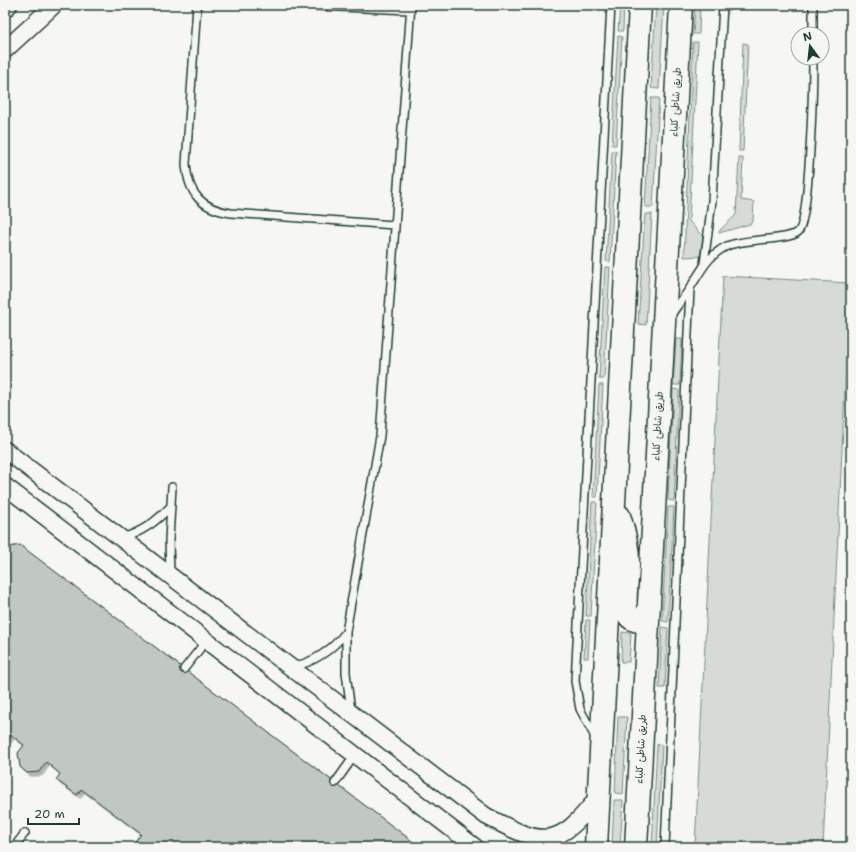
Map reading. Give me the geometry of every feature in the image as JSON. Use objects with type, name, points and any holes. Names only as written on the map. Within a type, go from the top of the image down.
[{"type":"highway","points":[[596,847],[640,5]]},
{"type":"highway","name":"طريق شاطئ كلباء","points":[[636,847],[646,622],[681,5]]},
{"type":"highway","points":[[613,504],[622,525],[627,546],[628,575],[626,609],[631,618],[646,622]]},
{"type":"street","points":[[5,9],[9,5]]},
{"type":"street","points":[[5,50],[54,5]]},
{"type":"street","points":[[5,450],[486,816],[514,841],[530,845],[550,847]]},
{"type":"street","points":[[5,486],[475,847]]},
{"type":"street","points":[[486,816],[527,836],[545,838],[570,829],[577,823],[598,797]]},
{"type":"lane","points":[[197,5],[186,164],[187,177],[191,188],[198,198],[208,206],[225,212],[394,225]]},
{"type":"lane","points":[[292,5],[410,8],[380,436],[346,632],[346,673],[351,713]]},
{"type":"lane","points":[[601,747],[580,709],[575,681],[611,5]]},
{"type":"lane","points":[[704,264],[711,222],[723,5]]},
{"type":"lane","points":[[812,5],[813,26]]},
{"type":"lane","points":[[663,327],[690,288],[704,264],[716,252],[728,245],[743,241],[793,235],[802,227],[809,156],[813,66]]},
{"type":"lane","points":[[665,847],[690,288]]},
{"type":"lane","points":[[170,576],[169,540],[172,487]]},
{"type":"lane","points":[[122,538],[149,526],[171,506]]},
{"type":"lane","points":[[291,667],[302,665],[322,655],[335,645],[346,632]]},
{"type":"lane","points":[[184,669],[206,641]]},
{"type":"lane","points":[[334,782],[356,755]]},
{"type":"lane","points":[[14,847],[25,834]]},
{"type":"shaded area","points":[[620,5],[624,5],[623,31],[618,31]]},
{"type":"shaded area","points":[[656,5],[664,5],[659,89],[651,88]]},
{"type":"shaded area","points":[[695,5],[700,5],[699,34],[693,34]]},
{"type":"shaded area","points":[[618,36],[622,37],[616,145],[612,145]]},
{"type":"shaded area","points":[[693,42],[698,42],[689,221],[703,237],[700,256],[684,257]]},
{"type":"shaded area","points":[[743,43],[748,44],[743,151],[739,151]]},
{"type":"shaded area","points":[[651,98],[659,98],[653,207],[645,207]]},
{"type":"shaded area","points":[[612,151],[616,151],[610,262],[606,261]]},
{"type":"shaded area","points":[[739,158],[743,158],[741,200],[754,202],[753,221],[750,224],[719,233],[720,230],[736,215]]},
{"type":"shaded area","points":[[645,214],[652,214],[646,325],[638,324]]},
{"type":"shaded area","points":[[605,267],[610,267],[604,379],[599,379]]},
{"type":"shaded area","points":[[723,276],[850,283],[823,847],[695,847]]},
{"type":"shaded area","points":[[676,339],[682,339],[680,385],[673,385]]},
{"type":"shaded area","points":[[599,385],[603,385],[597,497],[593,497]]},
{"type":"shaded area","points":[[673,389],[679,390],[674,501],[668,500]]},
{"type":"shaded area","points":[[592,502],[597,502],[591,616],[586,616]]},
{"type":"shaded area","points":[[668,507],[674,507],[668,622],[662,621]]},
{"type":"shaded area","points":[[586,620],[590,620],[588,658],[584,658]]},
{"type":"shaded area","points":[[662,627],[668,628],[665,688],[659,688]]},
{"type":"shaded area","points":[[622,632],[631,633],[629,662],[621,662]]},
{"type":"shaded area","points":[[618,717],[627,717],[623,794],[615,793]]},
{"type":"shaded area","points":[[657,744],[662,745],[657,847],[652,847]]},
{"type":"shaded area","points":[[614,800],[623,800],[620,847],[612,847]]},
{"type":"building","points":[[20,545],[420,847],[136,847],[133,845],[141,834],[81,789],[77,795],[56,780],[60,774],[46,762],[39,772],[27,773],[20,767],[18,753],[24,745],[11,735],[7,740],[5,739],[5,553],[9,547]]}]
